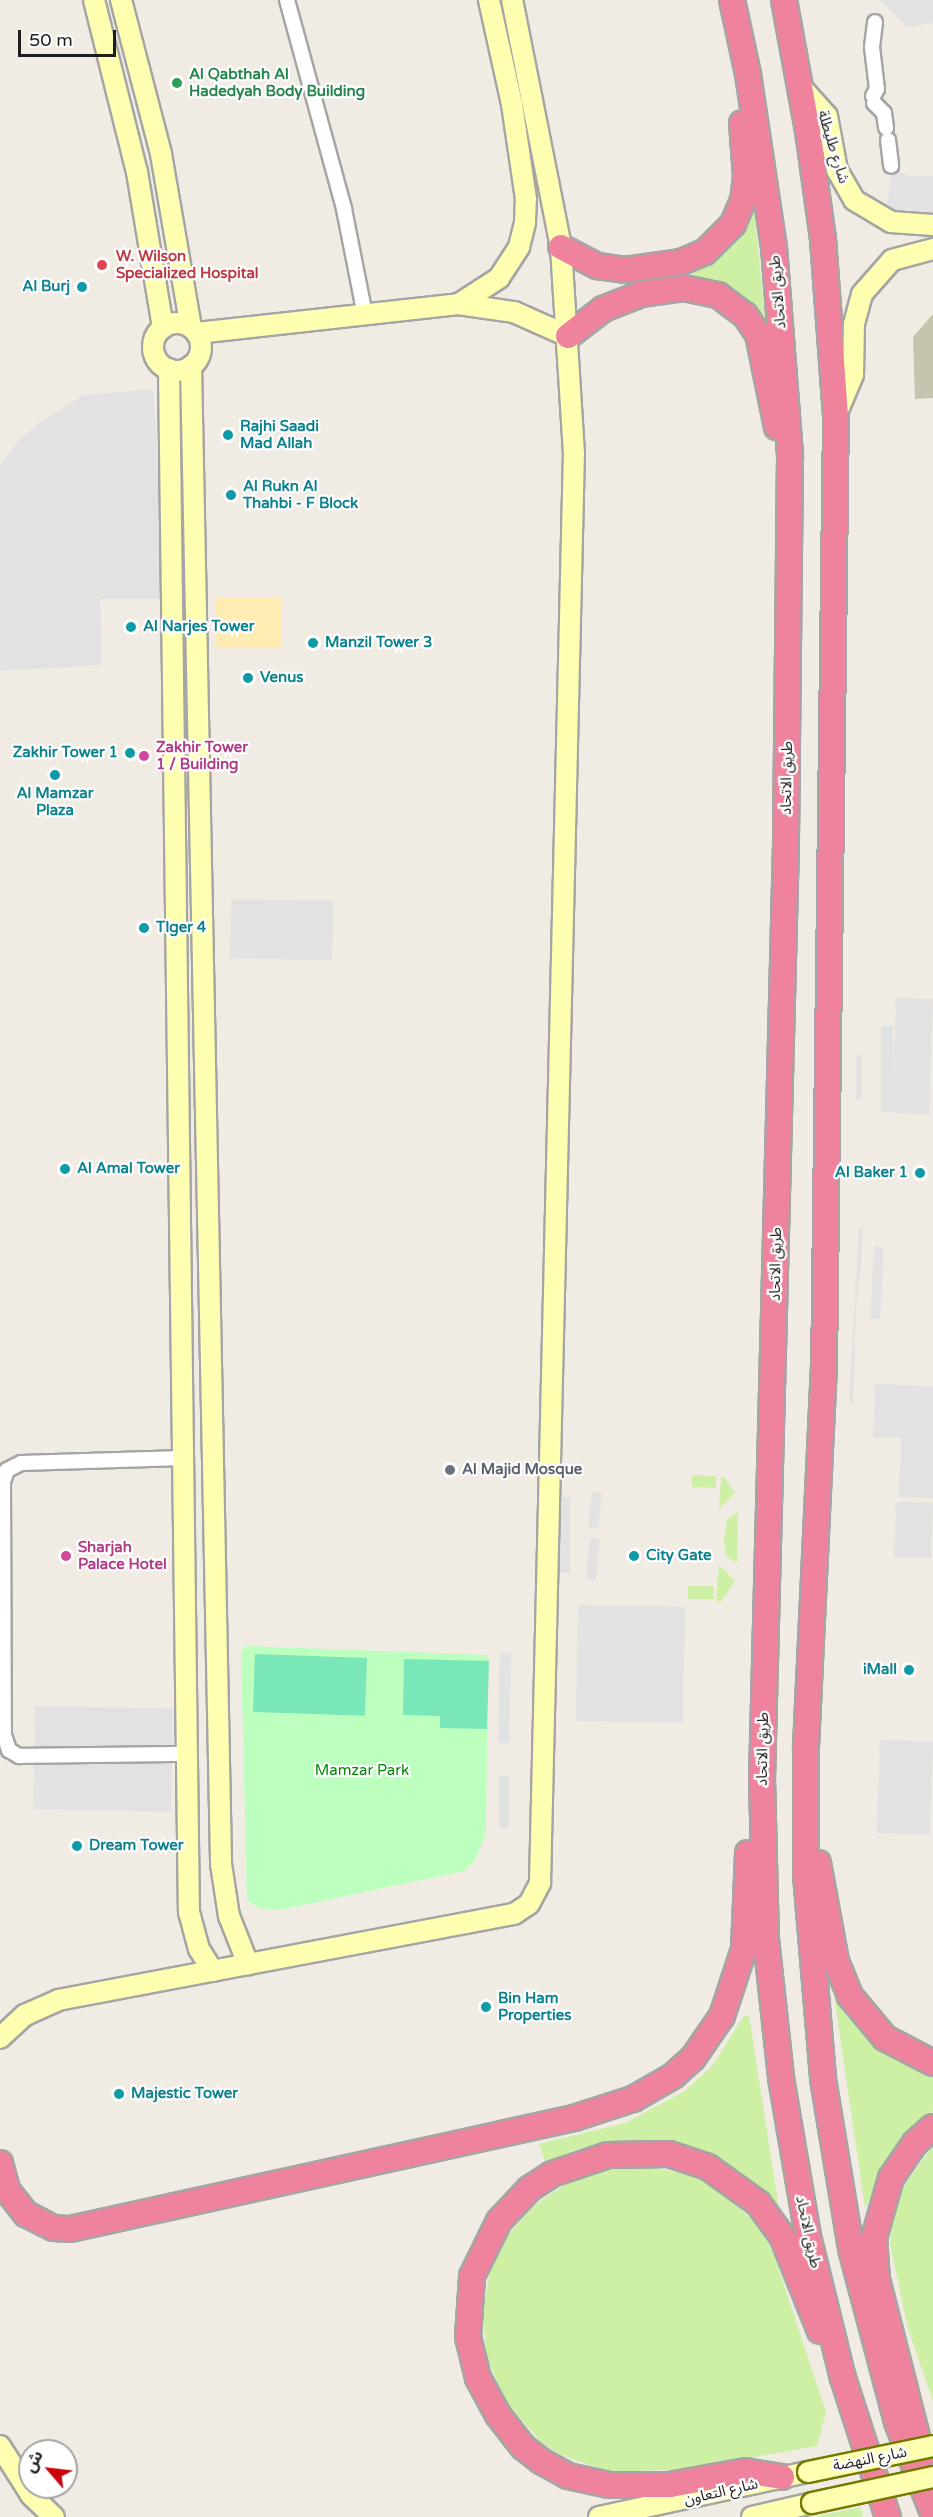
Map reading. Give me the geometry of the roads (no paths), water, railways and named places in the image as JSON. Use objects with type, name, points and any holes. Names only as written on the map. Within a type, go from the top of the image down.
[{"type":"highway","name":"طريق الاتحاد","points":[[732,0],[748,74],[775,258],[790,457],[786,856],[762,1778],[766,1939],[782,2078],[808,2236],[843,2378],[888,2517]]},
{"type":"highway","points":[[784,0],[801,86],[826,271],[836,416],[824,1365],[806,1795],[806,1875],[815,2005],[840,2190],[880,2365],[897,2422],[933,2512]]},
{"type":"highway","points":[[561,247],[584,261],[625,270],[681,262],[715,244],[733,224],[746,189],[742,110],[748,74]]},
{"type":"highway","points":[[568,336],[603,309],[641,294],[696,289],[728,300],[746,315],[763,345],[772,409],[790,457]]},
{"type":"highway","points":[[0,2163],[7,2190],[26,2214],[54,2228],[70,2229],[574,2118],[648,2091],[693,2058],[722,2016],[732,1995],[747,1925],[750,1808],[762,1778]]},
{"type":"highway","points":[[806,1795],[842,1979],[860,2011],[878,2031],[900,2048],[933,2063]]},
{"type":"highway","points":[[933,2127],[915,2143],[891,2178],[874,2238],[877,2280],[916,2424],[933,2512]]},
{"type":"highway","points":[[782,2477],[746,2471],[670,2485],[609,2485],[568,2476],[523,2447],[487,2397],[468,2337],[472,2276],[488,2238],[529,2189],[570,2165],[608,2155],[649,2152],[708,2167],[743,2189],[771,2219],[790,2255],[808,2309],[843,2378]]},
{"type":"street","points":[[94,0],[137,172],[163,328],[154,350],[158,360],[169,369],[191,366]]},
{"type":"street","points":[[105,0],[114,14],[123,8],[163,164],[200,354],[191,366],[221,1864],[229,1916],[248,1964]]},
{"type":"street","points":[[287,0],[344,209],[365,315]]},
{"type":"street","points":[[458,304],[499,278],[519,247],[525,224],[526,199],[512,105],[489,0]]},
{"type":"street","points":[[0,2038],[25,2015],[58,2000],[514,1914],[529,1904],[540,1883],[573,454],[568,336],[561,247],[512,0]]},
{"type":"street","points":[[875,22],[872,47],[877,89],[874,100],[884,113],[891,166]]},
{"type":"street","name":"شارع طليطلة","points":[[801,86],[827,116],[837,170],[854,200],[891,222],[933,225]]},
{"type":"street","points":[[933,231],[915,235],[911,242],[916,246],[933,248]]},
{"type":"street","points":[[836,416],[853,375],[854,324],[862,294],[892,260],[933,248]]},
{"type":"street","points":[[163,328],[177,323],[194,330],[365,315],[458,304],[514,312],[568,336]]},
{"type":"street","points":[[169,369],[189,1912],[194,1937],[213,1971]]},
{"type":"street","points":[[183,1458],[21,1463],[7,1470],[3,1482],[4,1739],[12,1753],[23,1756],[187,1755]]},
{"type":"street","points":[[0,2446],[26,2488],[54,2517]]},
{"type":"street","name":"شارع النهضة","points":[[808,2472],[933,2446]]},
{"type":"street","name":"شارع التعاون","points":[[599,2517],[808,2472]]},
{"type":"street","name":"شارع النهضة","points":[[812,2503],[933,2477]]},
{"type":"street","name":"شارع التعاون","points":[[752,2517],[812,2503]]},
{"type":"place","name":"Al Qabthah Al Hadedyah Body Building","points":[[177,83]]},
{"type":"place","name":"W. Wilson Specialized Hospital","points":[[102,265]]},
{"type":"place","name":"Al Burj","points":[[82,287]]},
{"type":"place","name":"Rajhi Saadi Mad Allah","points":[[228,435]]},
{"type":"place","name":"Al Rukn Al Thahbi - F Block","points":[[231,495]]},
{"type":"place","name":"Al Narjes Tower","points":[[131,627]]},
{"type":"place","name":"Manzil Tower 3","points":[[313,643]]},
{"type":"place","name":"Venus","points":[[248,678]]},
{"type":"place","name":"Zakhir Tower 1","points":[[130,753]]},
{"type":"place","name":"Zakhir Tower 1 / Building","points":[[144,756]]},
{"type":"place","name":"Al Mamzar Plaza","points":[[55,775]]},
{"type":"place","name":"TIger 4","points":[[144,928]]},
{"type":"place","name":"Al Amal Tower","points":[[65,1169]]},
{"type":"place","name":"Al Baker 1","points":[[920,1173]]},
{"type":"place","name":"Al Majid Mosque","points":[[450,1470]]},
{"type":"place","name":"Sharjah Palace Hotel","points":[[66,1556]]},
{"type":"place","name":"City Gate","points":[[634,1556]]},
{"type":"place","name":"iMall","points":[[909,1670]]},
{"type":"place","name":"Dream Tower","points":[[77,1846]]},
{"type":"place","name":"Bin Ham Properties","points":[[486,2007]]},
{"type":"place","name":"Majestic Tower","points":[[119,2094]]},
{"type":"park label","name":"Mamzar Park","points":[[362,1771]]}]
